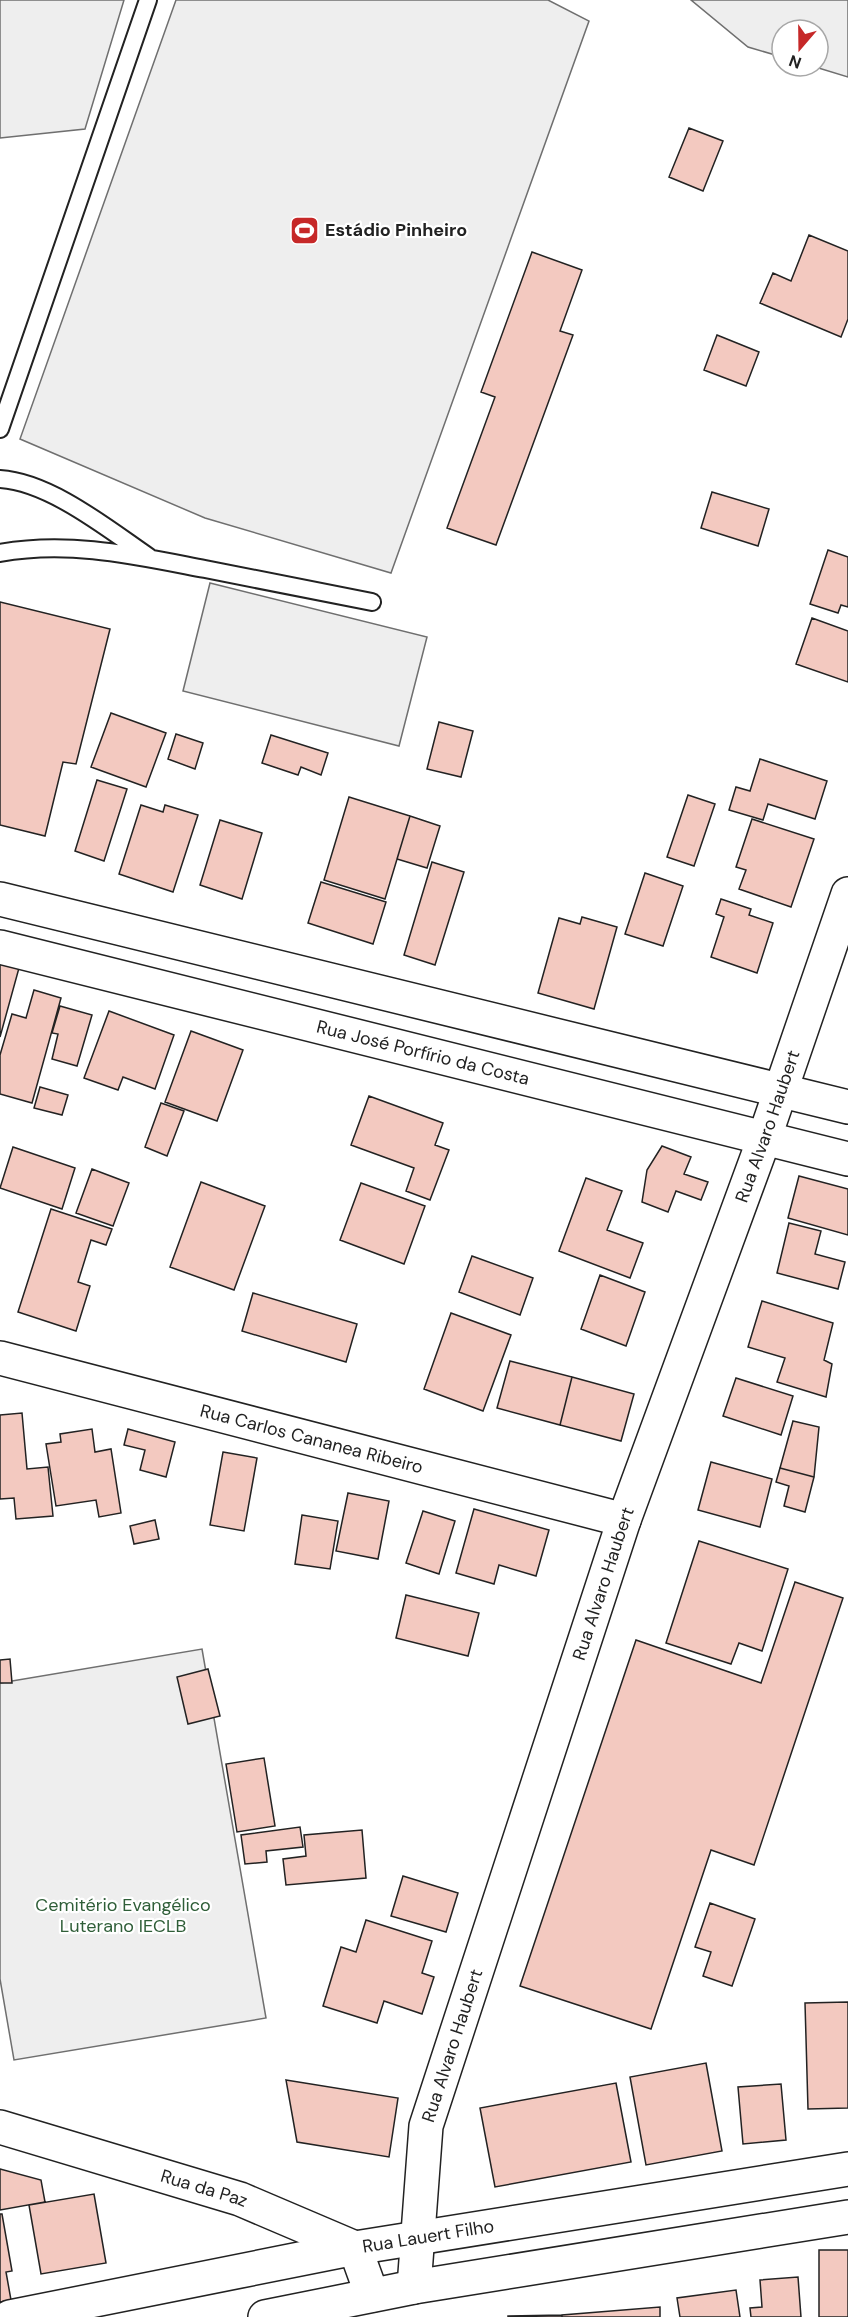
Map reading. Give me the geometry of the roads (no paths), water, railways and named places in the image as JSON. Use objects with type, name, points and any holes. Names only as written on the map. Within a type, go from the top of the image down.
[{"type":"street","name":"Rua Alvaro Haubert","points":[[414,2287],[426,2127],[624,1520],[764,1139],[848,894]]},
{"type":"street","points":[[0,899],[848,1107]]},
{"type":"street","name":"Rua José Porfírio da Costa","points":[[0,947],[848,1159]]},
{"type":"street","points":[[244,1008],[257,963]]},
{"type":"street","name":"Rua Carlos Cananea Ribeiro","points":[[0,1358],[624,1520]]},
{"type":"street","name":"Rua da Paz","points":[[0,2127],[240,2199],[355,2248]]},
{"type":"street","name":"Rua Lauert Filho","points":[[10,2317],[355,2248],[848,2169]]},
{"type":"street","points":[[265,2317],[414,2287],[848,2217]]},
{"type":"street","points":[[355,2248],[372,2295]]},
{"type":"lane","points":[[0,429],[148,0]]},
{"type":"lane","points":[[0,478],[10,479],[62,498],[152,559]]},
{"type":"lane","points":[[0,553],[30,548],[75,548],[152,559],[372,602]]},
{"type":"place","name":"Estádio Pinheiro","points":[[304,230]]},
{"type":"park label","name":"Cemitério Evangélico Luterano IECLB","points":[[123,1915]]}]
